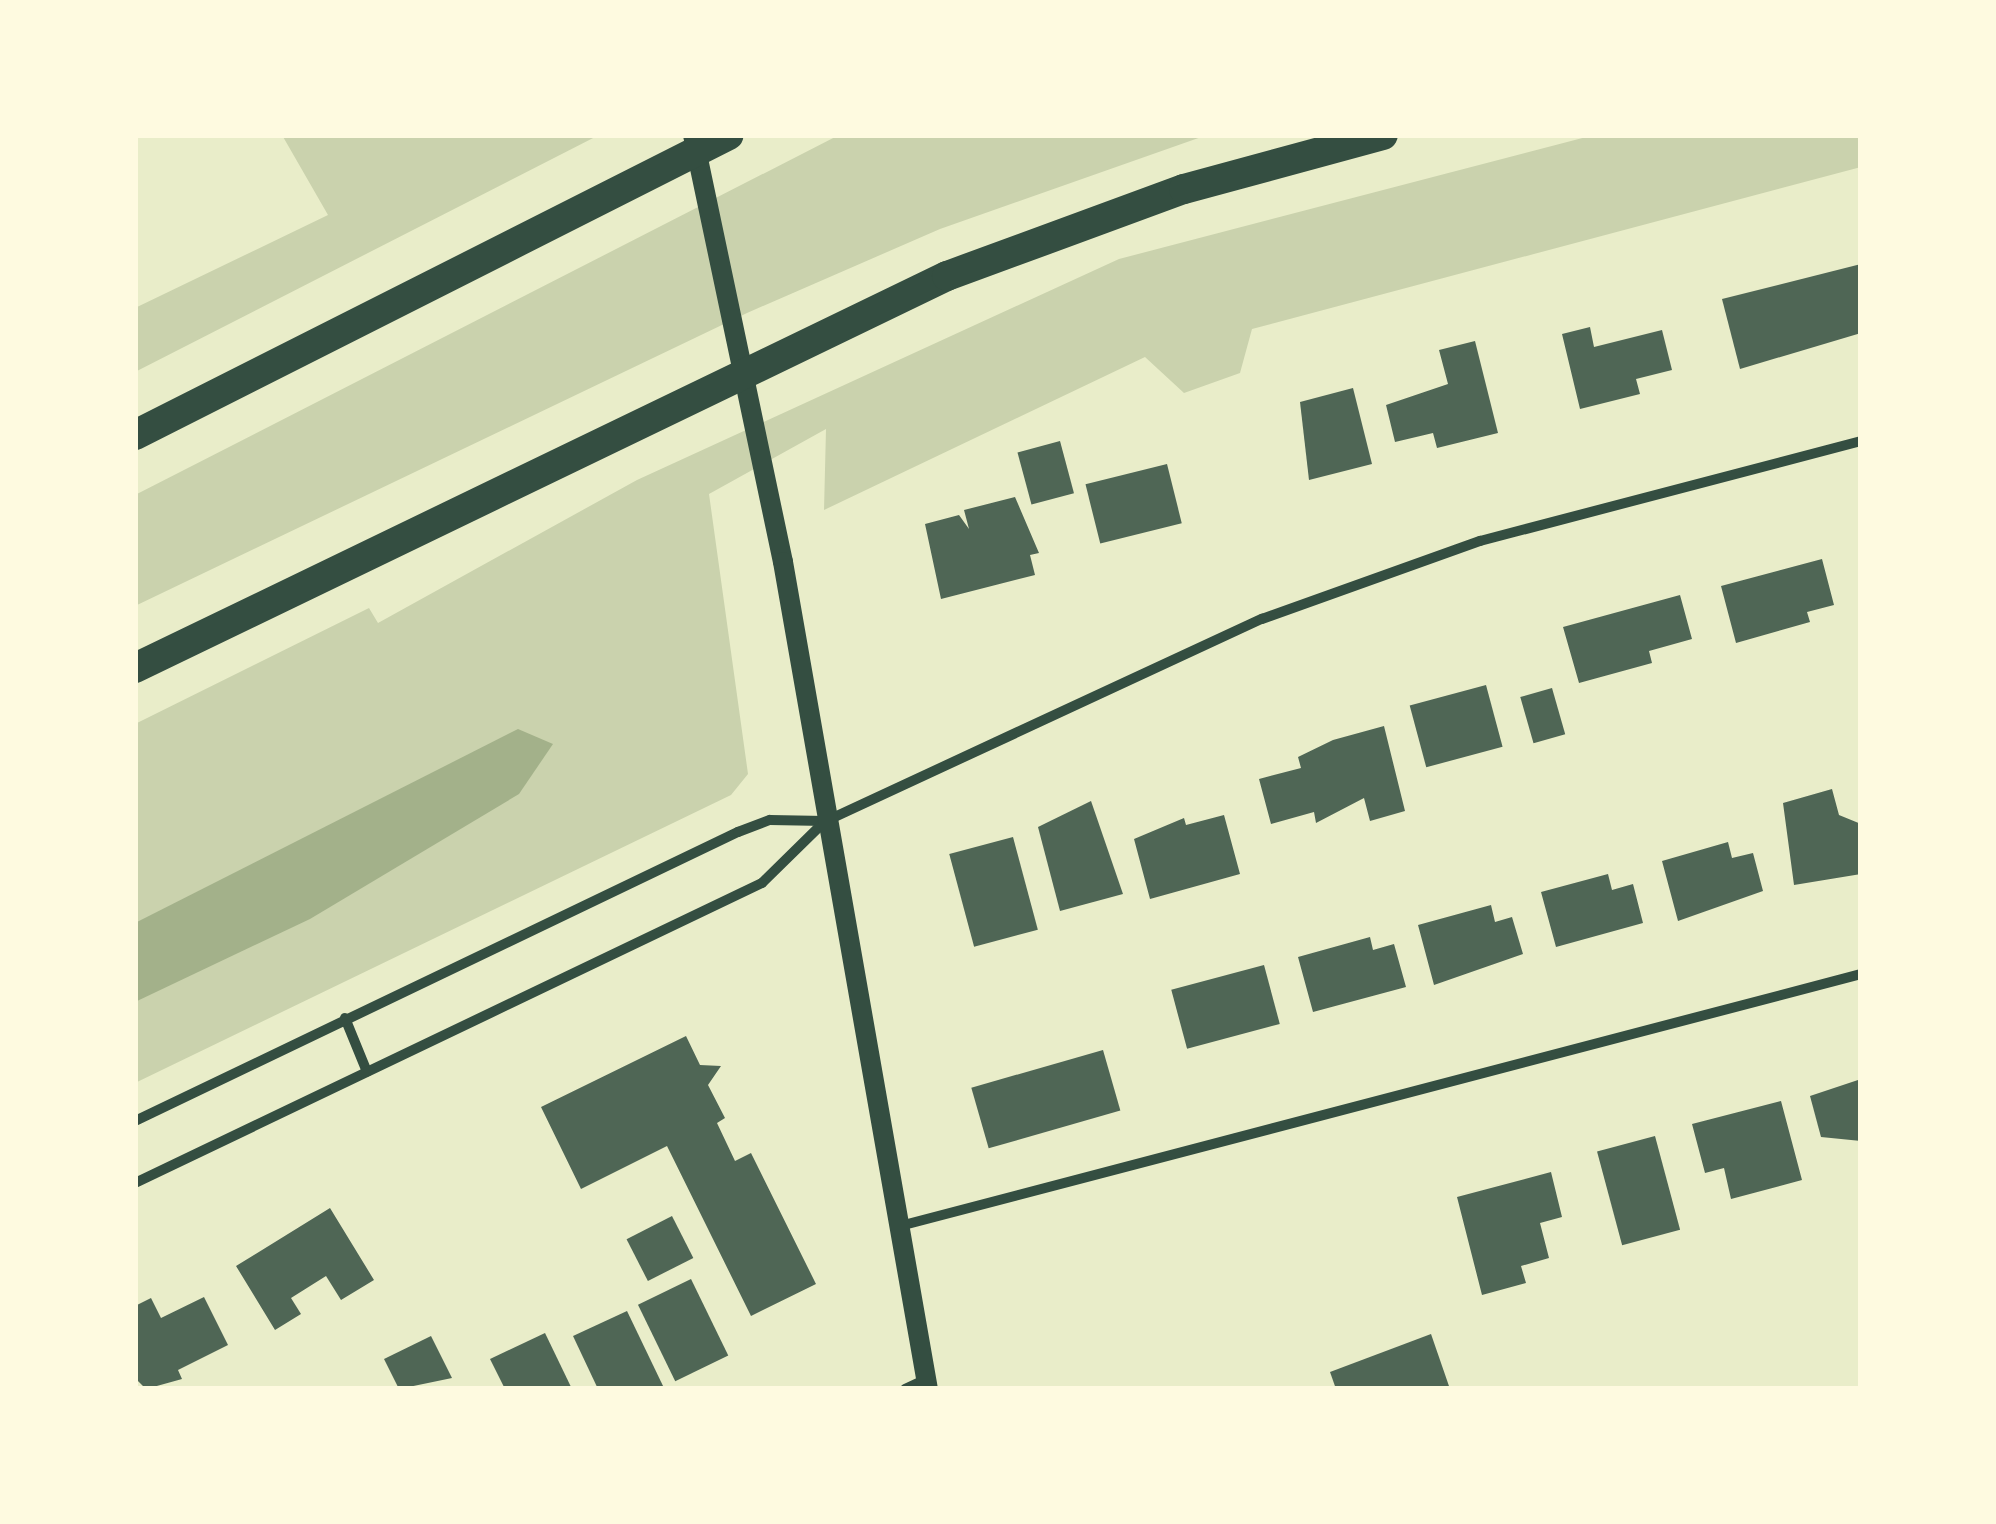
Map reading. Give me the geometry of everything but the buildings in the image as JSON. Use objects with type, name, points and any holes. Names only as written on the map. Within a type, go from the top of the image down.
[{"type":"highway","points":[[135,435],[729,135]]},
{"type":"highway","points":[[135,668],[962,269],[1184,189],[1382,135]]},
{"type":"main road","points":[[693,135],[783,562],[825,821],[927,1384]]},
{"type":"street","points":[[135,1183],[762,883],[825,821],[1262,618],[1480,541],[1861,441]]},
{"type":"street","points":[[135,1121],[738,832],[770,820],[825,821]]},
{"type":"street","points":[[899,1226],[1861,974]]},
{"type":"street","points":[[344,1018],[368,1072]]},
{"type":"street","points":[[905,1389],[927,1384]]},
{"type":"shaded area","points":[[282,135],[599,135],[135,372],[135,308],[328,215]]},
{"type":"shaded area","points":[[839,135],[1207,135],[940,229],[747,313],[135,606],[135,495]]},
{"type":"shaded area","points":[[1594,135],[1861,135],[1861,167],[1252,329],[1240,373],[1184,393],[1145,357],[824,510],[826,429],[709,494],[748,774],[731,795],[135,1083],[135,724],[369,608],[378,623],[637,480],[1119,259]]},
{"type":"shaded area","points":[[518,729],[553,744],[519,794],[310,919],[135,1002],[135,923]]}]
